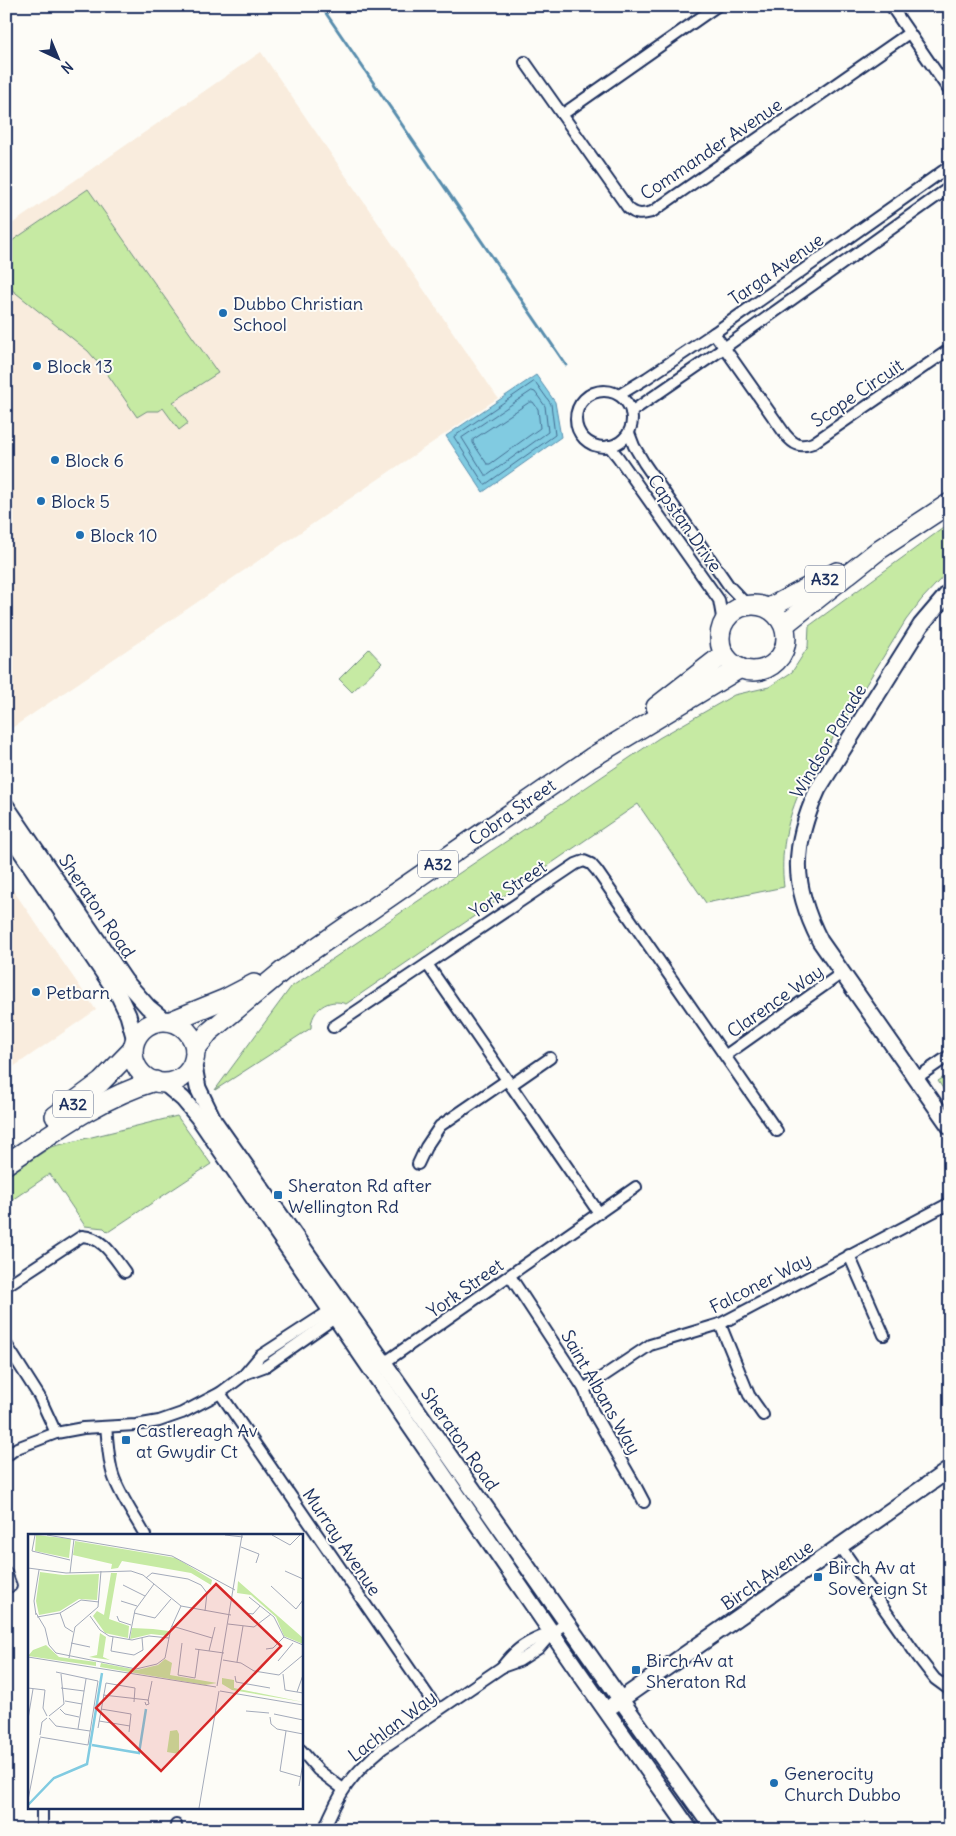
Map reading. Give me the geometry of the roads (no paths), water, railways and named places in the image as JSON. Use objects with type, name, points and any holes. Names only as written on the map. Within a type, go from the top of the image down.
[{"type":"highway","name":"A32","points":[[784,625],[880,549],[950,503]]},
{"type":"highway","name":"A32","points":[[769,608],[880,549]]},
{"type":"highway","points":[[747,605],[769,608],[784,625],[785,647],[780,658],[762,670],[751,671],[740,668],[724,654],[720,644],[723,624],[729,615],[737,608],[747,605]]},
{"type":"highway","name":"Cobra Street","points":[[591,758],[724,654]]},
{"type":"highway","name":"Cobra Street","points":[[194,1056],[209,1032],[285,968],[591,758],[740,668]]},
{"type":"highway","name":"Cobra Street","points":[[168,1021],[225,999],[285,968]]},
{"type":"highway","points":[[168,1021],[185,1029],[190,1035],[194,1056]]},
{"type":"highway","name":"A32","points":[[6,1149],[89,1092],[112,1072],[134,1045],[138,1034],[148,1025],[168,1021]]},
{"type":"highway","points":[[134,1045],[133,1056],[138,1069],[142,1074],[159,1082]]},
{"type":"highway","name":"A32","points":[[6,1164],[84,1112],[103,1102],[138,1086],[176,1080],[182,1077],[187,1072],[194,1056]]},
{"type":"street","points":[[562,114],[717,6]]},
{"type":"street","points":[[891,6],[950,92]]},
{"type":"street","name":"Commander Avenue","points":[[525,62],[628,208],[634,213],[642,215],[652,212],[909,33]]},
{"type":"street","name":"Targa Avenue","points":[[619,395],[648,378],[714,333],[950,166]]},
{"type":"street","name":"Targa Avenue","points":[[631,412],[950,187]]},
{"type":"street","name":"Scope Circuit","points":[[714,333],[785,434],[796,445],[805,446],[814,443],[950,349]]},
{"type":"street","points":[[604,391],[619,395],[629,405],[631,412],[632,419],[629,433],[623,439],[608,446],[601,447],[587,441],[578,428],[577,414],[580,406],[590,395],[604,391]]},
{"type":"street","name":"Capstan Drive","points":[[629,433],[644,463],[730,586],[747,605]]},
{"type":"street","name":"Capstan Drive","points":[[608,446],[618,457],[719,600],[723,624]]},
{"type":"street","name":"Windsor Parade","points":[[950,591],[921,625],[818,789],[806,815],[799,841],[798,870],[801,895],[810,921],[820,941],[950,1127]]},
{"type":"street","name":"Sheraton Road","points":[[6,806],[118,996],[128,1015],[134,1045]]},
{"type":"street","name":"Sheraton Road","points":[[6,829],[132,989],[148,1007],[168,1021]]},
{"type":"street","name":"York Street","points":[[427,964],[568,868],[584,861],[591,864],[777,1130]]},
{"type":"street","points":[[333,1027],[427,964],[599,1213]]},
{"type":"street","name":"Clarence Way","points":[[726,1055],[842,973]]},
{"type":"street","points":[[915,1079],[950,1055]]},
{"type":"street","name":"Sheraton Road","points":[[194,1056],[198,1088],[214,1121],[336,1310]]},
{"type":"street","points":[[418,1164],[426,1147],[440,1126],[550,1058]]},
{"type":"street","name":"Sheraton Road","points":[[159,1082],[183,1099],[198,1117],[714,1830]]},
{"type":"street","name":"York Street","points":[[378,1367],[636,1187]]},
{"type":"street","name":"Falconer Way","points":[[584,1389],[650,1345],[720,1324],[950,1203]]},
{"type":"street","points":[[6,1286],[82,1236],[92,1236],[102,1242],[125,1272]]},
{"type":"street","points":[[849,1255],[884,1335]]},
{"type":"street","name":"Saint Albans Way","points":[[510,1276],[584,1389],[594,1412],[644,1502]]},
{"type":"street","points":[[6,1456],[17,1448],[56,1432],[159,1421],[182,1412],[220,1392],[244,1375],[266,1366],[336,1310]]},
{"type":"street","points":[[720,1324],[749,1395],[763,1415]]},
{"type":"street","points":[[6,1344],[39,1396],[56,1432]]},
{"type":"street","name":"Sheraton Road","points":[[378,1367],[552,1633],[690,1830]]},
{"type":"street","name":"Murray Avenue","points":[[220,1392],[438,1710]]},
{"type":"street","points":[[106,1427],[108,1455],[113,1475],[124,1499],[144,1534]]},
{"type":"street","name":"Birch Avenue","points":[[606,1710],[950,1469]]},
{"type":"street","points":[[840,1546],[918,1657],[935,1679],[950,1690]]},
{"type":"street","points":[[6,1573],[11,1586]]},
{"type":"street","name":"Lachlan Way","points":[[324,1830],[343,1789],[353,1776],[378,1753],[502,1667],[512,1653],[532,1640],[552,1633],[566,1623]]},
{"type":"street","points":[[302,1751],[318,1770],[343,1789]]},
{"type":"street","points":[[42,1808],[42,1830]]},
{"type":"water","points":[[536,375],[555,402],[561,437],[483,492],[446,436]]},
{"type":"waterway","points":[[321,6],[566,365]]},
{"type":"waterway","points":[[946,6],[950,11]]},
{"type":"place","name":"Dubbo Christian School","points":[[223,313]]},
{"type":"place","name":"Block 13","points":[[37,366]]},
{"type":"place","name":"Block 6","points":[[55,460]]},
{"type":"place","name":"Block 5","points":[[41,501]]},
{"type":"place","name":"Block 10","points":[[80,535]]},
{"type":"place","name":"Petbarn","points":[[36,992]]},
{"type":"place","name":"Sheraton Rd after Wellington Rd","points":[[278,1195]]},
{"type":"place","name":"Castlereagh Av at Gwydir Ct","points":[[126,1440]]},
{"type":"place","name":"Birch Av at Sovereign St","points":[[818,1577]]},
{"type":"place","name":"Birch Av at Sheraton Rd","points":[[636,1670]]},
{"type":"place","name":"Generocity Church Dubbo","points":[[774,1783]]}]
